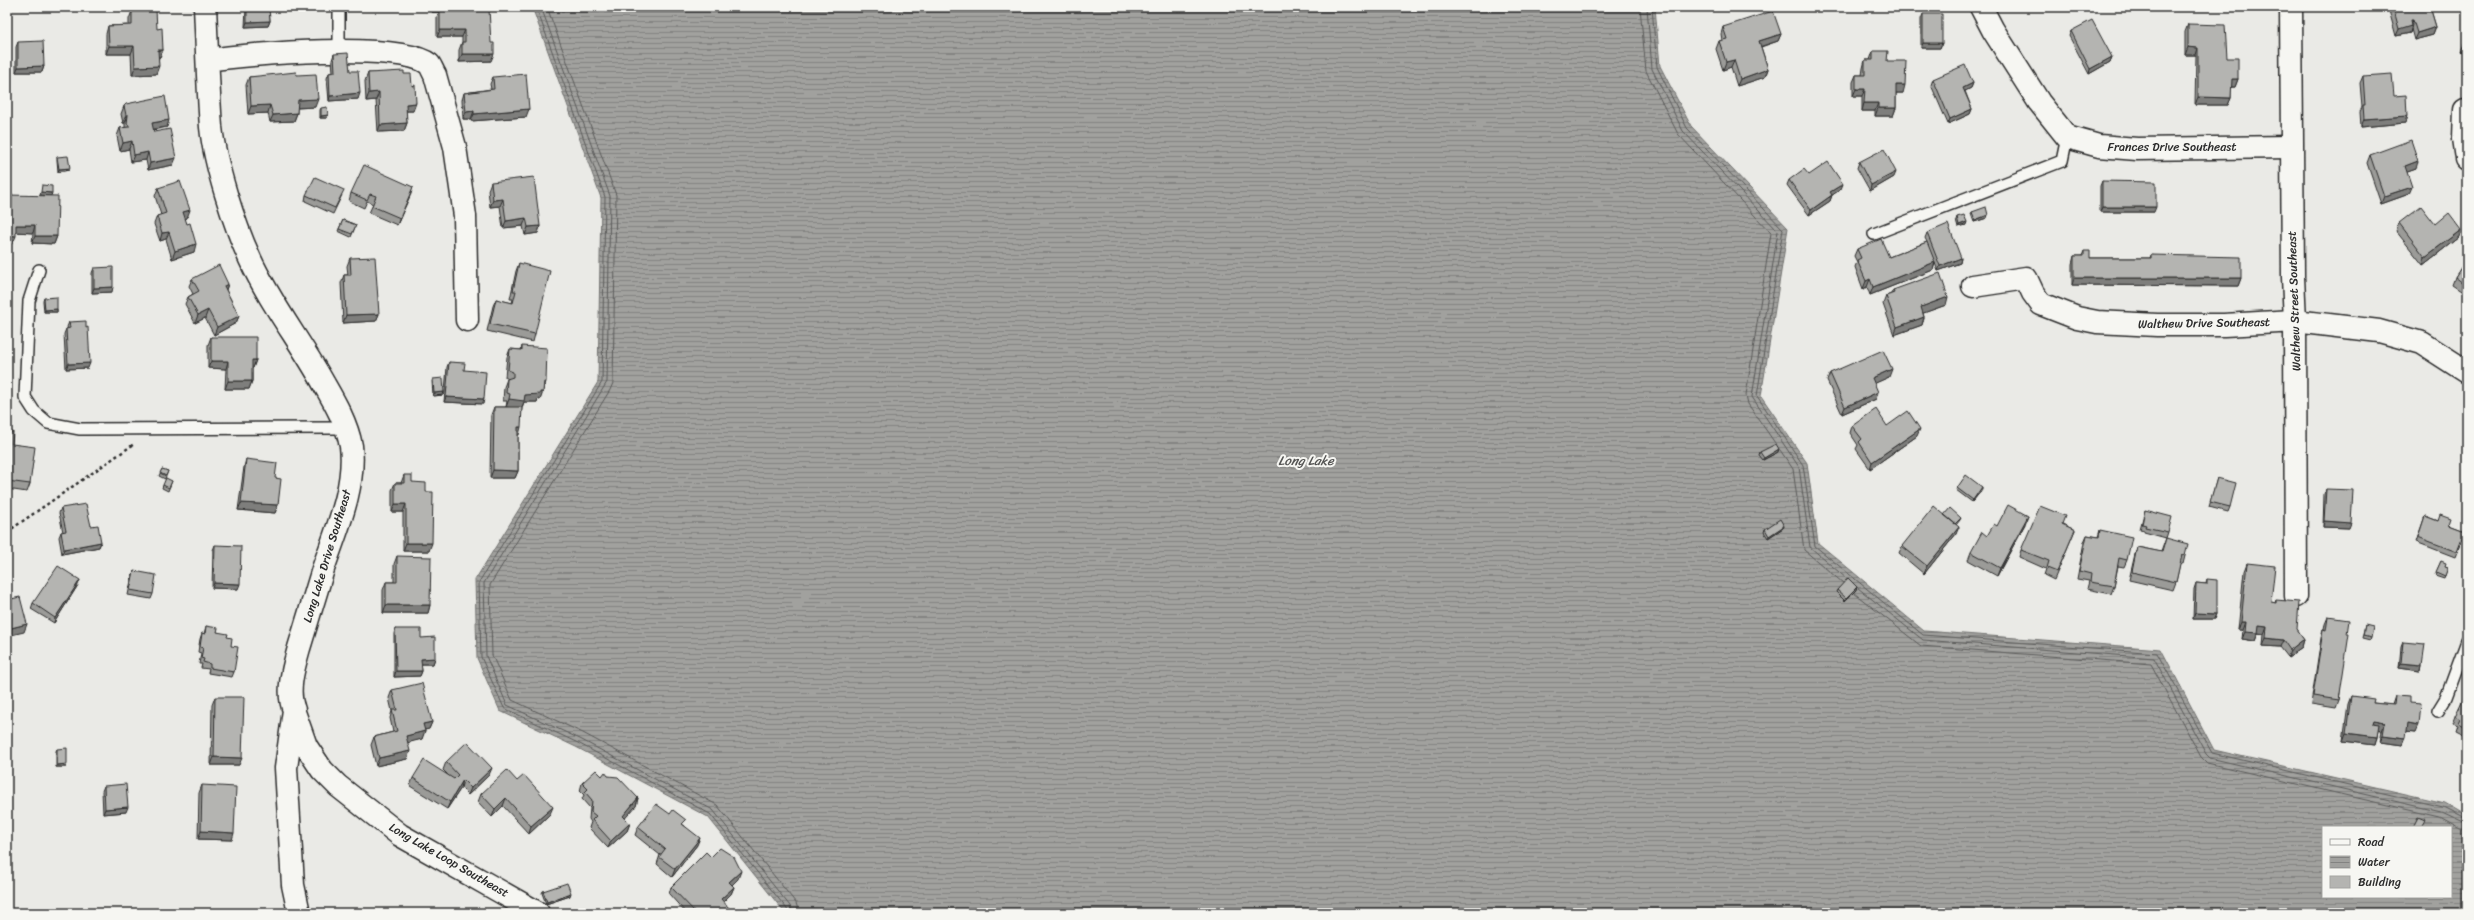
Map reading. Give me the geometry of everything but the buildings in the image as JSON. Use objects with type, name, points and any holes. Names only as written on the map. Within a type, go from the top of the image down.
[{"type":"street","name":"Long Lake Drive Southeast","points":[[205,7],[212,128],[233,215],[250,260],[277,309],[310,359],[333,400],[345,428],[350,445],[351,471],[344,509],[311,604],[293,670],[290,702],[294,710],[286,768],[293,885],[299,913]]},
{"type":"street","points":[[1981,7],[1993,30],[2039,102],[2067,137]]},
{"type":"street","name":"Walthew Street Southeast","points":[[2291,7],[2291,147],[2295,321],[2296,596]]},
{"type":"street","points":[[208,60],[261,53],[372,52],[405,55],[429,64],[435,75],[455,147],[465,216],[467,320]]},
{"type":"street","points":[[2466,110],[2464,138],[2467,159]]},
{"type":"street","name":"Frances Drive Southeast","points":[[2067,137],[2099,146],[2136,149],[2291,147]]},
{"type":"street","name":"Walthew Drive Southeast","points":[[1973,286],[2026,278],[2033,293],[2041,304],[2070,316],[2097,322],[2224,326],[2295,321],[2379,331],[2422,343],[2467,372]]},
{"type":"street","name":"Long Lake Loop Southeast","points":[[294,710],[306,746],[322,770],[338,786],[400,835],[538,913]]},
{"type":"lane","points":[[339,7],[339,52]]},
{"type":"lane","points":[[1874,234],[2062,161],[2067,137]]},
{"type":"lane","points":[[39,270],[29,301],[25,398],[34,411],[48,423],[80,429],[345,428]]},
{"type":"lane","points":[[2438,712],[2446,698],[2467,641]]},
{"type":"path","points":[[7,532],[158,428]]},
{"type":"water","name":"Long Lake","points":[[532,7],[1655,7],[1660,66],[1691,126],[1788,228],[1761,396],[1807,463],[1818,543],[1924,631],[2161,649],[2214,750],[2445,803],[2467,816],[2467,913],[785,913],[708,817],[576,747],[500,711],[477,658],[475,580],[598,382],[601,198]]}]
